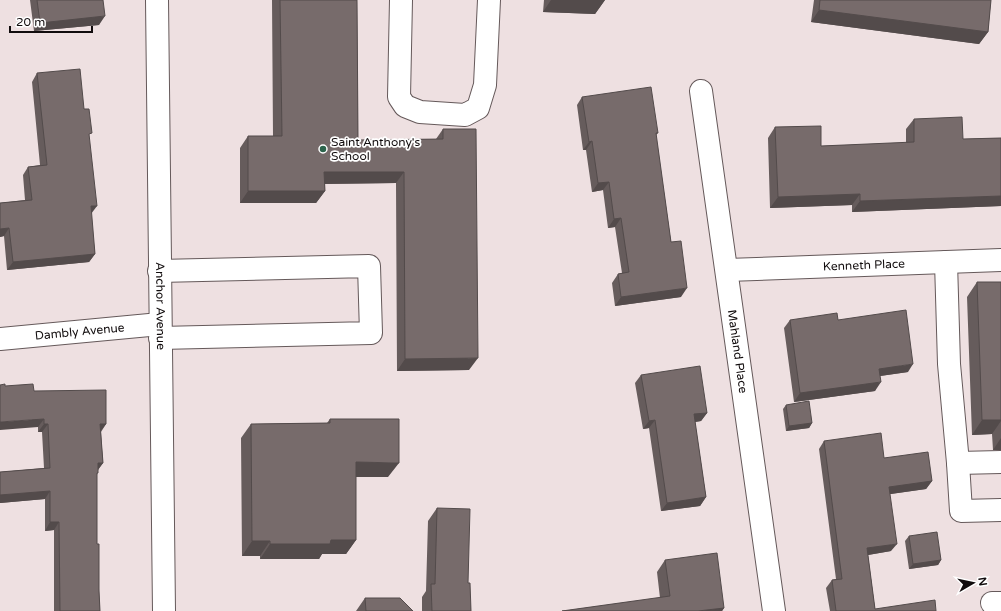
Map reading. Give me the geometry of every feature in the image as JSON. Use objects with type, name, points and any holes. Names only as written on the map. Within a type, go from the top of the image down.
[{"type":"street","name":"Anchor Avenue","points":[[157,0],[164,611]]},
{"type":"street","points":[[401,0],[399,98],[405,106],[420,112],[465,114],[478,108],[485,85],[489,0]]},
{"type":"street","name":"Mahland Place","points":[[701,91],[774,611]]},
{"type":"street","name":"Kenneth Place","points":[[727,270],[1001,260]]},
{"type":"street","points":[[946,262],[949,364],[958,463],[960,511],[1001,510]]},
{"type":"street","name":"Dambly Avenue","points":[[0,339],[160,331],[371,333],[369,266],[159,271]]},
{"type":"street","points":[[958,463],[1001,462]]},
{"type":"building","points":[[37,0],[103,0],[105,16],[40,23]]},
{"type":"building","points":[[280,0],[357,0],[358,140],[443,139],[443,129],[476,129],[478,358],[405,359],[404,172],[324,172],[325,191],[248,191],[248,136],[282,136]]},
{"type":"building","points":[[820,0],[991,0],[988,32],[819,10]]},
{"type":"building","points":[[80,69],[84,109],[89,109],[92,133],[89,134],[97,206],[91,206],[95,254],[13,262],[9,228],[0,229],[0,203],[32,200],[28,167],[47,165],[37,73]]},
{"type":"building","points":[[651,87],[671,242],[681,241],[687,288],[621,297],[618,274],[629,272],[621,218],[614,219],[609,182],[598,183],[592,141],[589,142],[582,97]]},
{"type":"building","points":[[962,117],[963,139],[1001,138],[1001,196],[860,201],[860,194],[778,197],[775,127],[821,126],[821,146],[914,142],[914,119]]},
{"type":"building","points":[[977,282],[1001,282],[1001,420],[982,420]]},
{"type":"building","points":[[906,310],[913,364],[879,369],[881,382],[800,393],[790,320],[837,313],[838,320]]},
{"type":"building","points":[[700,366],[707,413],[694,414],[706,497],[667,503],[655,420],[649,421],[641,375]]},
{"type":"building","points":[[5,384],[5,386],[33,384],[34,391],[106,390],[106,424],[100,424],[103,463],[98,463],[97,473],[97,544],[99,544],[100,611],[60,611],[59,522],[50,522],[50,491],[0,495],[0,472],[50,468],[48,424],[44,424],[44,419],[0,422],[0,385]]},
{"type":"building","points":[[809,401],[812,423],[789,426],[786,405]]},
{"type":"building","points":[[330,419],[399,419],[399,463],[356,462],[356,540],[331,540],[330,544],[270,544],[270,541],[252,541],[251,424],[330,423]]},
{"type":"building","points":[[881,433],[884,458],[928,452],[932,481],[889,487],[897,544],[867,548],[875,609],[935,600],[936,611],[836,611],[832,580],[842,579],[824,441]]},
{"type":"building","points":[[437,508],[470,509],[468,583],[470,583],[471,611],[432,611],[431,584],[435,584]]},
{"type":"building","points":[[937,532],[941,560],[913,564],[909,536]]},
{"type":"building","points":[[717,553],[724,608],[698,611],[562,611],[670,596],[665,560]]},
{"type":"building","points":[[365,598],[400,598],[413,611],[366,611]]},
{"type":"place","name":"Saint Anthony's School","points":[[323,149]]}]
